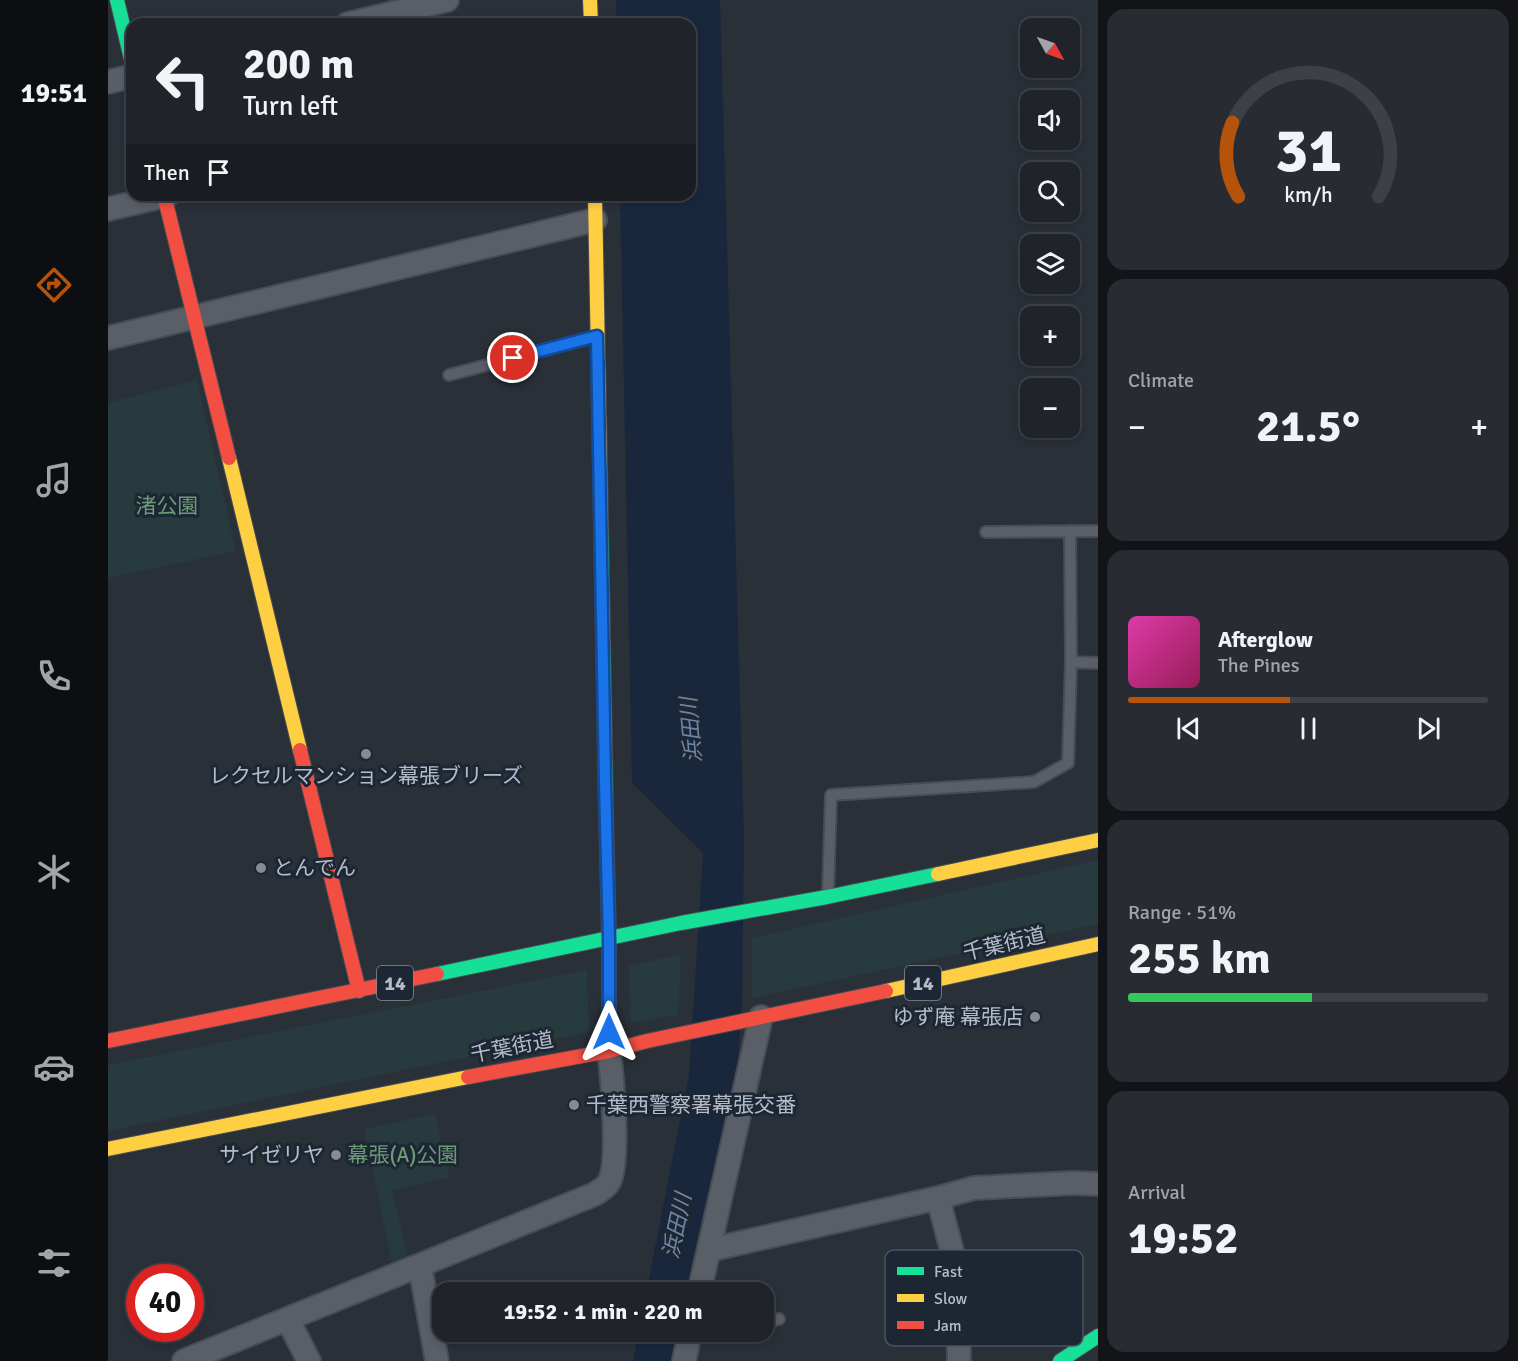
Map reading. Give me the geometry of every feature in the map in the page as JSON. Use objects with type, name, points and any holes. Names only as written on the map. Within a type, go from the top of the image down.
[{"type":"main road","points":[[117,0],[126,38]]},
{"type":"main road","points":[[590,0],[591,18]]},
{"type":"main road","points":[[167,201],[359,991]]},
{"type":"main road","points":[[595,201],[609,939],[609,1051]]},
{"type":"main road","name":"14","points":[[108,1041],[681,923],[828,897],[1098,840]]},
{"type":"main road","name":"千葉街道","points":[[108,1149],[528,1065],[609,1051],[1098,944]]},
{"type":"main road","points":[[1083,1346],[1098,1336]]},
{"type":"main road","points":[[1060,1361],[1083,1346]]},
{"type":"street","points":[[373,18],[447,0]]},
{"type":"street","points":[[108,82],[126,78]]},
{"type":"street","points":[[108,209],[141,201]]},
{"type":"street","points":[[108,338],[595,220]]},
{"type":"street","points":[[702,1282],[755,1018]]},
{"type":"street","points":[[184,1361],[595,1194],[608,1184],[614,1171],[609,1051]]},
{"type":"street","points":[[710,1250],[974,1188],[1073,1183],[1098,1184]]},
{"type":"street","points":[[938,1198],[952,1250]]},
{"type":"street","points":[[420,1266],[437,1361]]},
{"type":"street","points":[[288,1320],[309,1361]]},
{"type":"street","points":[[960,1346],[960,1361]]},
{"type":"lane","points":[[449,375],[597,336]]},
{"type":"lane","points":[[828,897],[831,795],[1034,782],[1068,763],[1071,662],[1065,531]]},
{"type":"lane","points":[[986,532],[1098,531]]},
{"type":"lane","points":[[1071,662],[1098,663]]},
{"type":"lane","points":[[774,1320],[778,1319]]},
{"type":"green space","name":"渚公園","points":[[197,380],[236,551],[108,578],[108,403]]},
{"type":"green space","points":[[1098,860],[1098,924],[752,998],[752,938]]},
{"type":"green space","points":[[681,954],[678,1015],[631,1023],[629,966]]},
{"type":"green space","points":[[587,970],[589,1032],[108,1131],[108,1065]]},
{"type":"green space","name":"幕張(A)公園","points":[[435,1114],[449,1177],[392,1191],[408,1258],[392,1262],[364,1129]]},
{"type":"water","name":"浜田川","points":[[616,0],[720,0],[744,838],[742,1005],[738,1062],[689,1282],[648,1282],[689,1075],[703,853],[632,783],[620,201],[696,201],[696,18],[616,18]]},
{"type":"water","points":[[637,1342],[677,1342],[672,1361],[633,1361]]},
{"type":"traffic: fast","points":[[117,0],[126,38]]},
{"type":"traffic: fast","points":[[600,465],[606,809]]},
{"type":"traffic: fast","points":[[437,974],[681,923],[827,897],[938,874]]},
{"type":"traffic: fast","points":[[1083,1346],[1098,1336]]},
{"type":"traffic: fast","points":[[1060,1361],[1083,1346]]},
{"type":"traffic: slow","points":[[590,0],[591,18]]},
{"type":"traffic: slow","points":[[595,201],[600,465]]},
{"type":"traffic: slow","points":[[229,458],[300,750]]},
{"type":"traffic: slow","points":[[938,874],[1098,840]]},
{"type":"traffic: slow","points":[[886,991],[1098,944]]},
{"type":"traffic: slow","points":[[108,1149],[468,1077]]},
{"type":"traffic: jam","points":[[165,201],[229,458]]},
{"type":"traffic: jam","points":[[300,750],[359,991]]},
{"type":"traffic: jam","points":[[606,809],[609,1051]]},
{"type":"traffic: jam","points":[[108,1041],[437,974]]},
{"type":"traffic: jam","points":[[468,1077],[609,1051],[886,991]]},
{"type":"place","name":"レクセルマンション幕張ブリーズ","points":[[366,754]]},
{"type":"place","name":"とんでん","points":[[261,868]]},
{"type":"place","name":"ゆず庵 幕張店","points":[[1035,1017]]},
{"type":"place","name":"千葉西警察署幕張交番","points":[[574,1105]]},
{"type":"place","name":"サイゼリヤ","points":[[336,1155]]},
{"type":"route","points":[[513,358],[597,336],[609,1032]]}]
